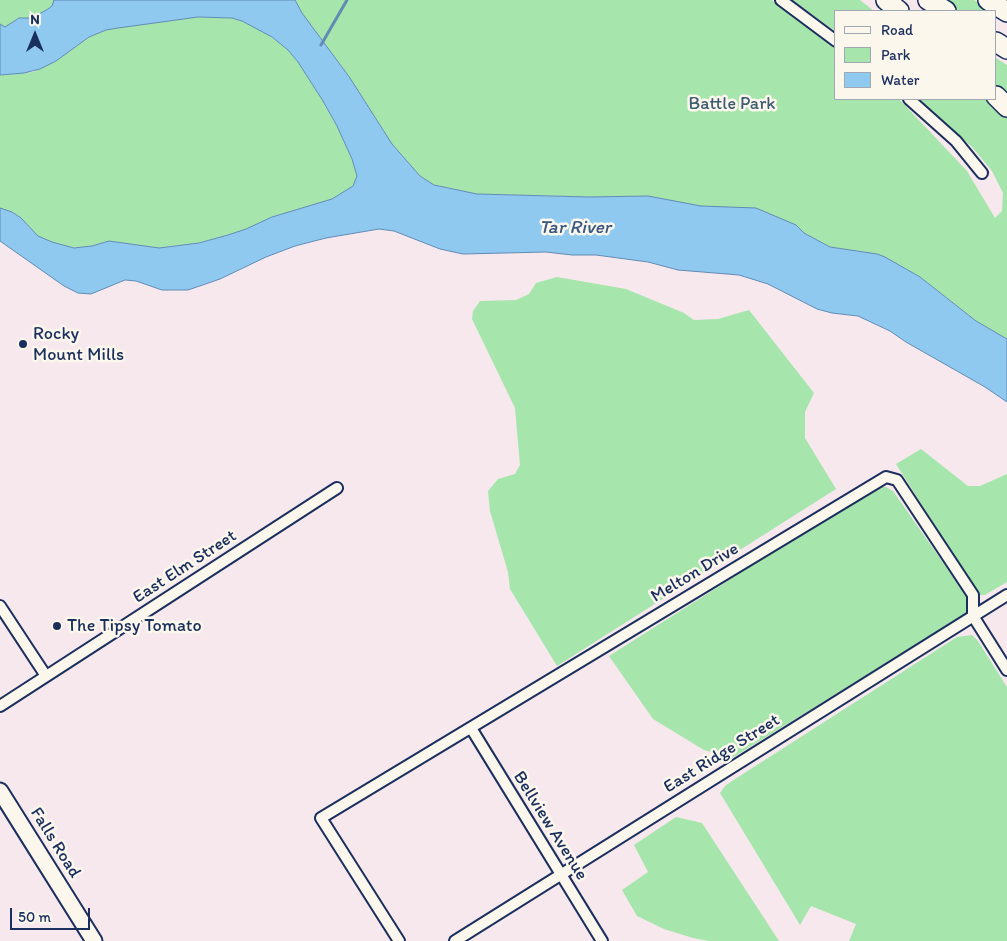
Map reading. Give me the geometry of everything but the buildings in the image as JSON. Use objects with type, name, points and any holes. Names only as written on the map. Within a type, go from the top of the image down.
[{"type":"highway","points":[[886,0],[898,10]]},
{"type":"highway","points":[[928,0],[944,10]]},
{"type":"highway","points":[[988,0],[1007,12]]},
{"type":"highway","points":[[997,97],[1007,107]]},
{"type":"main road","name":"Falls Road","points":[[0,791],[89,939]]},
{"type":"street","points":[[781,0],[834,40]]},
{"type":"street","points":[[910,100],[956,141],[982,172]]},
{"type":"street","name":"Melton Drive","points":[[400,941],[321,818],[886,477],[897,480],[973,595],[973,616],[1007,670]]},
{"type":"street","name":"East Elm Street","points":[[0,706],[337,488]]},
{"type":"street","name":"East Ridge Street","points":[[455,941],[1007,595]]},
{"type":"street","points":[[0,606],[46,676]]},
{"type":"street","name":"Bellview Avenue","points":[[471,728],[602,941]]},
{"type":"green space","points":[[0,0],[54,0],[52,6],[48,9],[32,18],[19,18],[5,28],[0,24]]},
{"type":"green space","name":"Battle Park","points":[[295,0],[772,0],[834,47],[834,100],[900,100],[967,171],[995,218],[1002,211],[1003,193],[992,171],[972,147],[919,100],[994,100],[1007,114],[1007,339],[976,321],[920,277],[877,254],[830,247],[804,233],[796,225],[648,196],[589,197],[477,194],[434,185],[420,176],[392,144],[350,78],[302,13]]},
{"type":"green space","points":[[792,0],[860,0],[873,10],[834,10],[834,31]]},
{"type":"green space","points":[[941,0],[974,0],[990,10],[957,10]]},
{"type":"green space","points":[[198,17],[232,18],[242,21],[261,29],[288,50],[298,62],[337,126],[354,164],[357,176],[353,186],[332,199],[272,217],[228,235],[199,243],[159,248],[109,241],[92,246],[74,248],[38,236],[21,218],[12,212],[0,208],[0,75],[33,72],[56,61],[89,37],[106,30]]},
{"type":"green space","points":[[997,59],[1007,65],[1007,100],[997,90]]},
{"type":"green space","points":[[557,277],[626,289],[684,313],[694,320],[718,319],[749,310],[814,393],[805,412],[805,438],[836,489],[557,666],[510,589],[508,572],[490,511],[488,491],[498,479],[515,474],[520,465],[515,408],[472,319],[473,311],[480,301],[516,300],[529,294],[536,283]]},
{"type":"green space","points":[[921,449],[968,486],[980,486],[1007,474],[1007,582],[985,595],[979,595],[896,464]]},
{"type":"green space","points":[[876,487],[886,487],[893,491],[967,597],[969,612],[732,758],[704,750],[653,719],[609,656]]},
{"type":"green space","points":[[972,635],[978,641],[1007,687],[1007,941],[849,941],[856,924],[811,906],[800,925],[720,793],[732,781],[957,637]]},
{"type":"green space","points":[[676,817],[702,823],[779,941],[709,941],[664,929],[637,916],[622,890],[648,872],[634,845]]},
{"type":"water","name":"Tar River","points":[[54,0],[295,0],[302,13],[350,78],[392,144],[420,176],[434,185],[477,194],[589,197],[648,196],[701,206],[756,208],[796,225],[804,233],[830,247],[877,254],[885,257],[920,277],[976,321],[1007,339],[1007,402],[890,331],[858,316],[817,309],[768,284],[739,275],[678,270],[648,262],[596,255],[546,252],[463,254],[440,249],[394,231],[379,229],[326,238],[295,246],[266,257],[220,279],[188,290],[162,290],[136,281],[125,280],[91,294],[78,293],[64,286],[0,241],[0,208],[12,212],[21,218],[38,236],[74,248],[92,246],[109,241],[159,248],[199,243],[228,235],[272,217],[332,199],[353,186],[357,176],[352,159],[337,126],[298,62],[288,50],[272,37],[242,21],[232,18],[198,17],[106,30],[89,37],[56,61],[40,69],[24,73],[0,75],[0,24],[5,27],[19,18],[32,18],[52,6]]},
{"type":"waterway","points":[[321,45],[347,0]]},
{"type":"place","name":"Rocky Mount Mills","points":[[23,344]]},
{"type":"place","name":"The Tipsy Tomato","points":[[57,626]]}]
